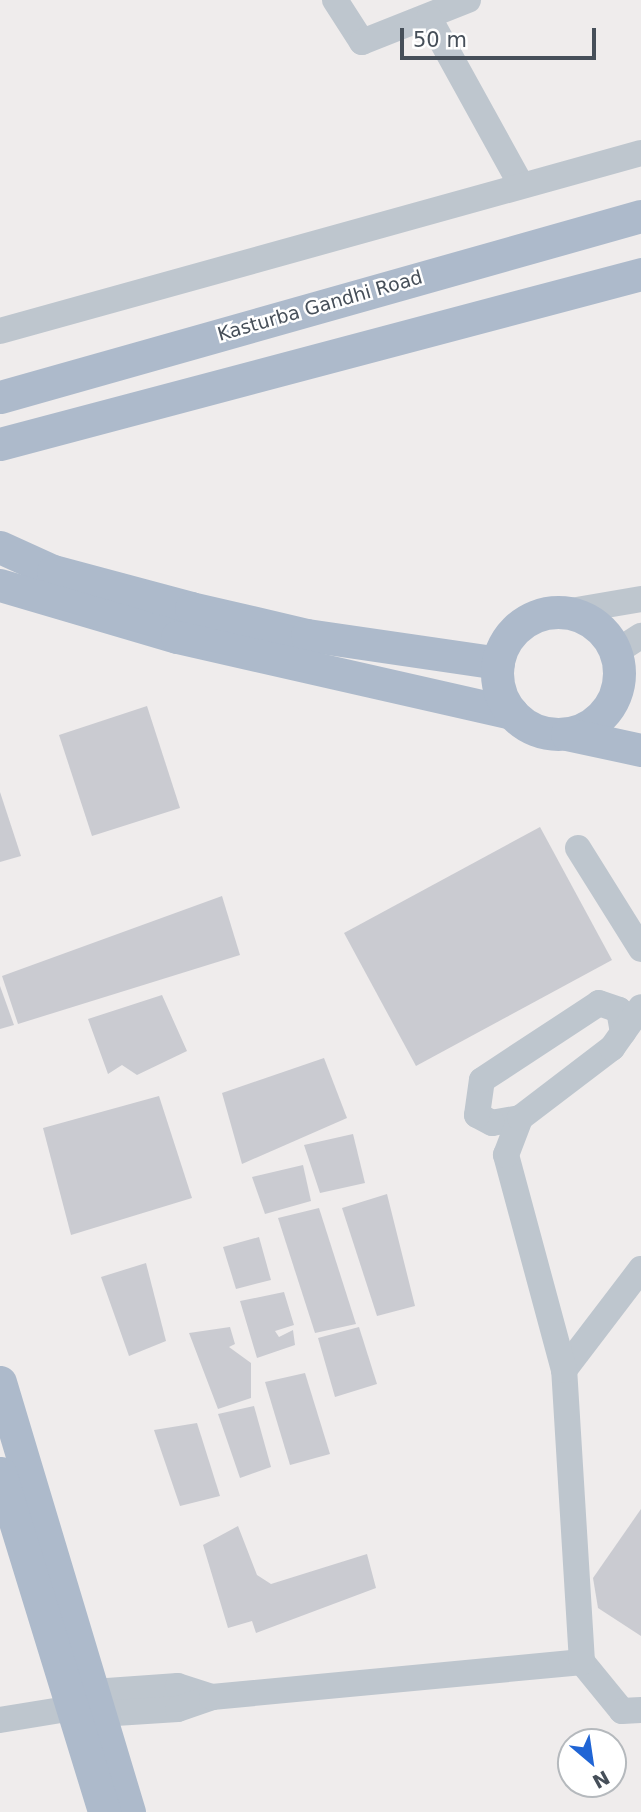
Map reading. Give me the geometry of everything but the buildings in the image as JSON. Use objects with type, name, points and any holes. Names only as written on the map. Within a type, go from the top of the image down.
[{"type":"main road","name":"Kasturba Gandhi Road","points":[[0,397],[641,216]]},
{"type":"main road","points":[[0,444],[641,274]]},
{"type":"main road","points":[[0,547],[52,571],[229,617],[498,663]]},
{"type":"main road","points":[[0,585],[177,637],[512,713]]},
{"type":"main road","points":[[567,734],[601,717],[616,691],[629,658],[596,625],[565,612],[527,620],[512,633],[498,663],[498,688],[512,713],[531,729],[641,750]]},
{"type":"main road","points":[[2,1396],[89,1705],[104,1812]]},
{"type":"main road","points":[[0,1473],[129,1812]]},
{"type":"street","points":[[335,0],[362,42],[429,18],[468,0]]},
{"type":"street","points":[[429,18],[521,185]]},
{"type":"street","points":[[0,331],[641,153]]},
{"type":"street","points":[[565,612],[641,599]]},
{"type":"street","points":[[578,848],[641,949]]},
{"type":"street","points":[[623,1033],[619,1010],[599,1003],[482,1080],[477,1115],[492,1123],[520,1118],[623,1033],[641,1007]]},
{"type":"street","points":[[520,1118],[506,1155],[564,1370],[582,1662],[622,1711],[641,1710]]},
{"type":"street","points":[[564,1370],[641,1269]]},
{"type":"street","points":[[0,1720],[178,1686],[212,1697],[582,1662]]}]
